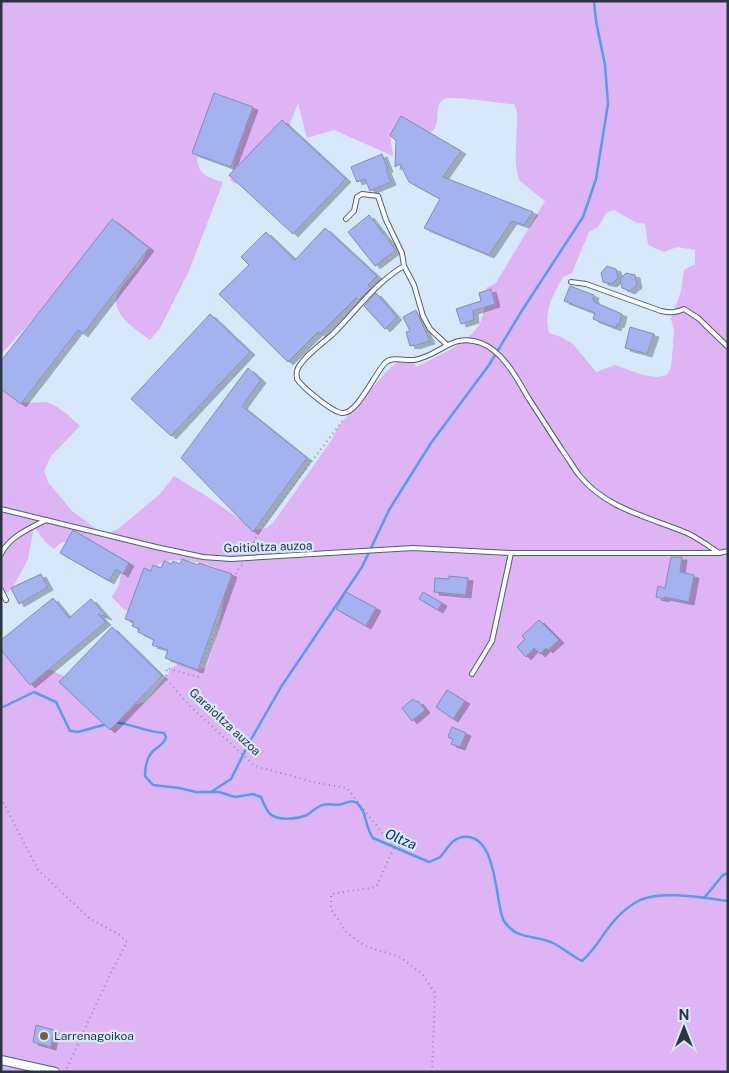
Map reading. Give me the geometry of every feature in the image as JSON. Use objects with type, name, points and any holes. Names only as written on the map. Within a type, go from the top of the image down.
[{"type":"street","points":[[1,1060],[55,1072]]},
{"type":"lane","points":[[346,219],[354,211],[357,197],[362,194],[378,196],[386,220],[402,252],[404,266],[414,285],[423,316],[430,329],[447,345]]},
{"type":"lane","points":[[404,266],[394,272],[367,296],[334,333],[299,364],[296,372],[297,378],[322,402],[342,413],[349,412],[385,363],[390,360],[414,360],[434,352],[453,341],[465,339],[482,343],[496,353],[514,372],[528,398],[579,476],[602,496],[638,516],[689,534],[719,553]]},
{"type":"lane","points":[[571,282],[586,284],[661,311],[678,312],[684,309],[698,318],[728,347]]},
{"type":"lane","name":"Goitioltza auzoa","points":[[1,510],[202,557],[231,559],[413,548],[511,553],[719,553],[728,551]]},
{"type":"lane","points":[[1,554],[13,539],[46,520]]},
{"type":"lane","points":[[472,674],[492,641],[511,553]]},
{"type":"lane","points":[[1,590],[6,600]]},
{"type":"path","name":"Garaioltza auzoa","points":[[349,412],[258,532],[247,558],[237,572],[198,677],[168,668],[166,679],[191,707],[255,766],[347,788],[394,848],[376,887],[331,894],[331,909],[348,933],[365,946],[400,957],[422,974],[435,993],[432,1072]]},
{"type":"path","points":[[1,798],[38,870],[89,918],[120,935],[127,942],[106,978],[101,995],[65,1072]]},
{"type":"shaded area","points":[[1,1],[728,1],[728,1072],[1,1072],[1,641],[29,660],[64,676],[81,689],[118,709],[145,702],[171,668],[178,664],[194,670],[206,668],[220,621],[224,573],[214,567],[195,562],[180,560],[158,564],[146,578],[131,612],[123,609],[112,597],[119,585],[122,567],[73,541],[62,542],[54,549],[46,543],[34,527],[28,559],[12,589],[1,597],[1,390],[26,403],[46,402],[54,405],[80,426],[51,456],[44,471],[48,482],[72,511],[99,531],[109,533],[118,529],[160,494],[174,476],[251,527],[261,530],[268,527],[273,523],[331,441],[338,427],[387,371],[401,359],[415,364],[416,367],[442,354],[468,337],[480,323],[484,310],[486,288],[496,283],[545,201],[520,181],[518,175],[516,167],[517,112],[514,104],[457,98],[444,99],[440,102],[436,126],[430,133],[392,134],[393,156],[334,130],[307,138],[298,103],[286,134],[236,184],[230,180],[244,116],[197,154],[197,161],[203,174],[223,182],[189,271],[160,328],[150,340],[124,319],[116,303],[123,285],[144,257],[145,248],[139,239],[125,231],[64,281],[29,324],[1,354]],"holes":[[[614,210],[635,222],[645,224],[648,245],[664,252],[677,247],[695,250],[695,264],[684,270],[681,291],[671,319],[674,331],[671,368],[667,375],[657,377],[643,375],[615,365],[596,372],[573,344],[549,333],[547,325],[548,310],[553,297],[563,277],[572,273],[589,232],[598,227],[607,212]]]},
{"type":"building","points":[[214,93],[253,107],[231,167],[192,153]]},
{"type":"building","points":[[401,116],[461,151],[443,177],[533,212],[524,225],[512,221],[489,255],[424,228],[440,199],[409,182],[400,164],[395,167],[396,141],[390,135]]},
{"type":"building","points":[[282,120],[346,179],[293,234],[229,175]]},
{"type":"building","points":[[382,154],[391,182],[370,191],[365,179],[357,182],[351,167]]},
{"type":"building","points":[[369,215],[396,250],[375,266],[348,232]]},
{"type":"building","points":[[112,219],[149,248],[83,334],[78,330],[21,404],[1,389],[1,361]]},
{"type":"building","points":[[325,228],[377,276],[368,285],[371,288],[359,300],[356,298],[320,334],[318,332],[288,362],[219,294],[249,265],[241,257],[266,232],[295,260]]},
{"type":"building","points":[[607,266],[616,269],[618,278],[612,284],[603,282],[601,273]]},
{"type":"building","points":[[626,273],[635,275],[637,285],[630,291],[622,288],[620,279]]},
{"type":"building","points":[[570,286],[594,295],[594,302],[622,314],[619,325],[617,324],[616,328],[593,319],[595,313],[564,301]]},
{"type":"building","points":[[491,289],[495,304],[473,311],[474,320],[461,324],[456,309],[481,301],[479,293]]},
{"type":"building","points":[[376,293],[397,317],[385,329],[364,306]]},
{"type":"building","points":[[416,310],[430,341],[410,346],[406,332],[410,331],[403,317]]},
{"type":"building","points":[[210,314],[250,352],[171,436],[131,399]]},
{"type":"building","points":[[630,327],[654,334],[647,354],[625,348]]},
{"type":"building","points":[[248,368],[261,380],[242,406],[307,458],[253,532],[181,458]]},
{"type":"building","points":[[73,530],[129,563],[123,574],[116,569],[109,581],[60,553]]},
{"type":"building","points":[[671,557],[682,557],[680,572],[694,575],[689,602],[656,597],[658,586],[665,588]]},
{"type":"building","points":[[182,559],[232,574],[198,670],[165,658],[168,650],[152,645],[154,640],[138,632],[139,629],[132,626],[134,622],[125,619],[144,568],[151,571],[153,565],[161,568],[164,561],[172,564],[173,561],[180,564]]},
{"type":"building","points":[[41,574],[48,587],[19,604],[11,588]]},
{"type":"building","points":[[449,576],[468,578],[466,595],[434,592],[435,578],[449,579]]},
{"type":"building","points":[[346,592],[376,608],[366,626],[336,609]]},
{"type":"building","points":[[423,592],[442,603],[438,610],[419,599]]},
{"type":"building","points":[[53,598],[69,618],[91,599],[107,617],[98,614],[106,622],[30,685],[1,650],[1,640]]},
{"type":"building","points":[[539,620],[559,640],[548,650],[546,648],[540,654],[534,648],[526,657],[517,647],[525,639],[522,636]]},
{"type":"building","points":[[112,627],[162,676],[110,730],[59,682]]},
{"type":"building","points":[[447,690],[465,701],[453,719],[436,707]]},
{"type":"building","points":[[413,699],[416,702],[418,701],[425,710],[412,721],[402,708]]},
{"type":"building","points":[[452,727],[466,733],[460,747],[451,744],[453,739],[448,737]]},
{"type":"building","name":"Larrenagoikoa","points":[[36,1025],[54,1030],[51,1047],[33,1042]]},
{"type":"waterway","points":[[211,792],[231,779],[281,687],[362,567],[389,510],[431,443],[489,365],[583,217],[596,179],[608,104],[605,65],[594,1]]},
{"type":"waterway","name":"Oltza","points":[[1,708],[34,692],[56,702],[70,731],[78,732],[107,724]]},
{"type":"waterway","name":"Oltza","points":[[114,722],[164,733],[166,737],[164,742],[152,752],[146,764],[145,776],[153,785],[196,792],[219,792],[235,797],[253,794],[261,797],[270,814],[278,818],[293,818],[307,815],[323,805],[340,805],[354,802],[363,811],[368,829],[373,838],[429,862],[440,857],[452,842],[458,838],[473,838],[482,845],[488,855],[493,869],[500,910],[507,925],[514,932],[553,943],[582,961],[616,919],[640,900],[649,897],[671,895],[728,901]]},
{"type":"waterway","points":[[704,898],[723,875],[728,873]]},
{"type":"place","name":"Larrenagoikoa","points":[[44,1036]]}]
